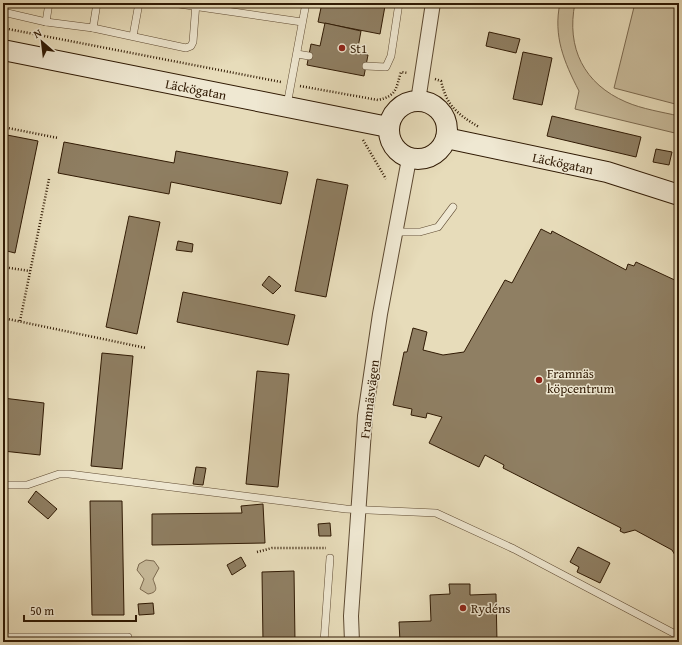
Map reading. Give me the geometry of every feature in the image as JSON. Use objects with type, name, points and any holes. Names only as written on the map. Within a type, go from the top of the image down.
[{"type":"main road","name":"Läckögatan","points":[[3,50],[388,127]]},
{"type":"main road","points":[[418,101],[425,102],[439,109],[446,123],[446,138],[438,151],[432,156],[417,160],[409,159],[403,156],[393,147],[388,134],[388,127],[393,114],[398,108],[410,102],[418,101]]},
{"type":"main road","name":"Läckögatan","points":[[446,138],[607,172],[679,195]]},
{"type":"street","points":[[418,101],[434,3]]},
{"type":"street","name":"Framnäsvägen","points":[[352,642],[358,510],[365,416],[380,314],[409,159]]},
{"type":"lane","points":[[46,22],[49,3]]},
{"type":"lane","points":[[93,28],[97,3]]},
{"type":"lane","points":[[133,36],[138,3]]},
{"type":"lane","points":[[172,3],[196,5],[302,22]]},
{"type":"lane","points":[[286,107],[306,3]]},
{"type":"lane","points":[[366,66],[386,67],[392,56],[399,3]]},
{"type":"lane","points":[[3,12],[46,22],[93,28],[186,48],[191,46],[193,42],[196,5]]},
{"type":"lane","points":[[297,54],[309,56]]},
{"type":"lane","points":[[396,232],[420,232],[438,227],[453,207]]},
{"type":"lane","points":[[3,485],[28,485],[58,474],[69,474],[358,510],[411,510],[436,513],[514,549],[679,636]]},
{"type":"lane","points":[[324,642],[330,558]]},
{"type":"lane","points":[[3,561],[5,640],[128,638]]},
{"type":"path","points":[[3,28],[378,100],[390,96],[396,91],[401,72],[422,76],[441,80],[444,93],[457,113],[484,129]]},
{"type":"path","points":[[3,127],[58,138]]},
{"type":"path","points":[[20,321],[49,178]]},
{"type":"path","points":[[3,267],[30,271]]},
{"type":"path","points":[[3,318],[146,348]]},
{"type":"path","points":[[257,552],[272,548],[330,548]]},
{"type":"shaded area","points":[[560,3],[575,3],[573,35],[581,63],[589,75],[611,94],[626,102],[679,116],[679,134],[575,109],[579,91],[561,48],[558,27]]},
{"type":"shaded area","points":[[635,3],[679,3],[679,105],[614,88]]},
{"type":"shaded area","points":[[146,560],[154,561],[159,568],[153,579],[156,588],[154,592],[148,594],[140,589],[144,579],[137,570],[139,564]]},
{"type":"building","points":[[322,3],[369,3],[385,6],[380,34],[318,22]]},
{"type":"building","points":[[325,23],[361,31],[357,53],[368,55],[364,76],[307,65],[311,44],[320,46]]},
{"type":"building","points":[[489,32],[520,39],[516,53],[486,46]]},
{"type":"building","points":[[523,52],[552,58],[542,105],[513,99]]},
{"type":"building","points":[[552,116],[641,137],[636,157],[547,136]]},
{"type":"building","points":[[7,135],[38,141],[15,253],[3,250],[3,155]]},
{"type":"building","points":[[64,142],[174,163],[176,151],[288,172],[281,204],[171,182],[169,194],[58,173]]},
{"type":"building","points":[[656,149],[672,152],[669,165],[653,162]]},
{"type":"building","points":[[317,179],[348,185],[326,297],[295,291]]},
{"type":"building","points":[[129,216],[160,222],[137,334],[106,327]]},
{"type":"building","name":"Framnäs köpcentrum","points":[[541,229],[551,234],[552,231],[626,270],[628,264],[634,266],[636,262],[679,282],[679,562],[672,550],[635,530],[624,533],[620,531],[621,528],[503,468],[504,465],[485,455],[479,467],[429,443],[442,417],[427,413],[426,418],[411,415],[412,409],[393,405],[404,352],[407,352],[413,328],[427,332],[423,350],[443,355],[464,352],[505,280],[512,283]]},
{"type":"building","points":[[178,241],[193,244],[192,252],[176,250]]},
{"type":"building","points":[[269,276],[281,286],[273,294],[262,285]]},
{"type":"building","points":[[183,292],[295,315],[288,345],[177,322]]},
{"type":"building","points":[[102,353],[133,356],[122,469],[91,466]]},
{"type":"building","points":[[257,371],[289,374],[278,487],[246,484]]},
{"type":"building","points":[[3,398],[44,403],[40,455],[3,451]]},
{"type":"building","points":[[196,467],[206,468],[203,485],[193,484]]},
{"type":"building","points":[[36,491],[57,509],[48,519],[28,502]]},
{"type":"building","points":[[90,501],[122,501],[124,615],[92,615]]},
{"type":"building","points":[[263,504],[265,543],[152,545],[152,514],[242,513],[241,506]]},
{"type":"building","points":[[330,523],[331,536],[319,536],[318,524]]},
{"type":"building","points":[[578,547],[610,563],[600,583],[577,572],[579,567],[570,562]]},
{"type":"building","points":[[241,557],[246,566],[232,575],[227,565]]},
{"type":"building","points":[[294,571],[295,642],[263,642],[262,572]]},
{"type":"building","name":"Rydéns","points":[[449,584],[470,584],[470,595],[496,594],[497,642],[400,642],[399,622],[431,621],[430,595],[450,594]]},
{"type":"building","points":[[153,603],[154,614],[139,615],[138,604]]},
{"type":"place","name":"St1","points":[[342,48]]},
{"type":"place","name":"Framnäs köpcentrum","points":[[539,380]]},
{"type":"place","name":"Rydéns","points":[[463,608]]}]
